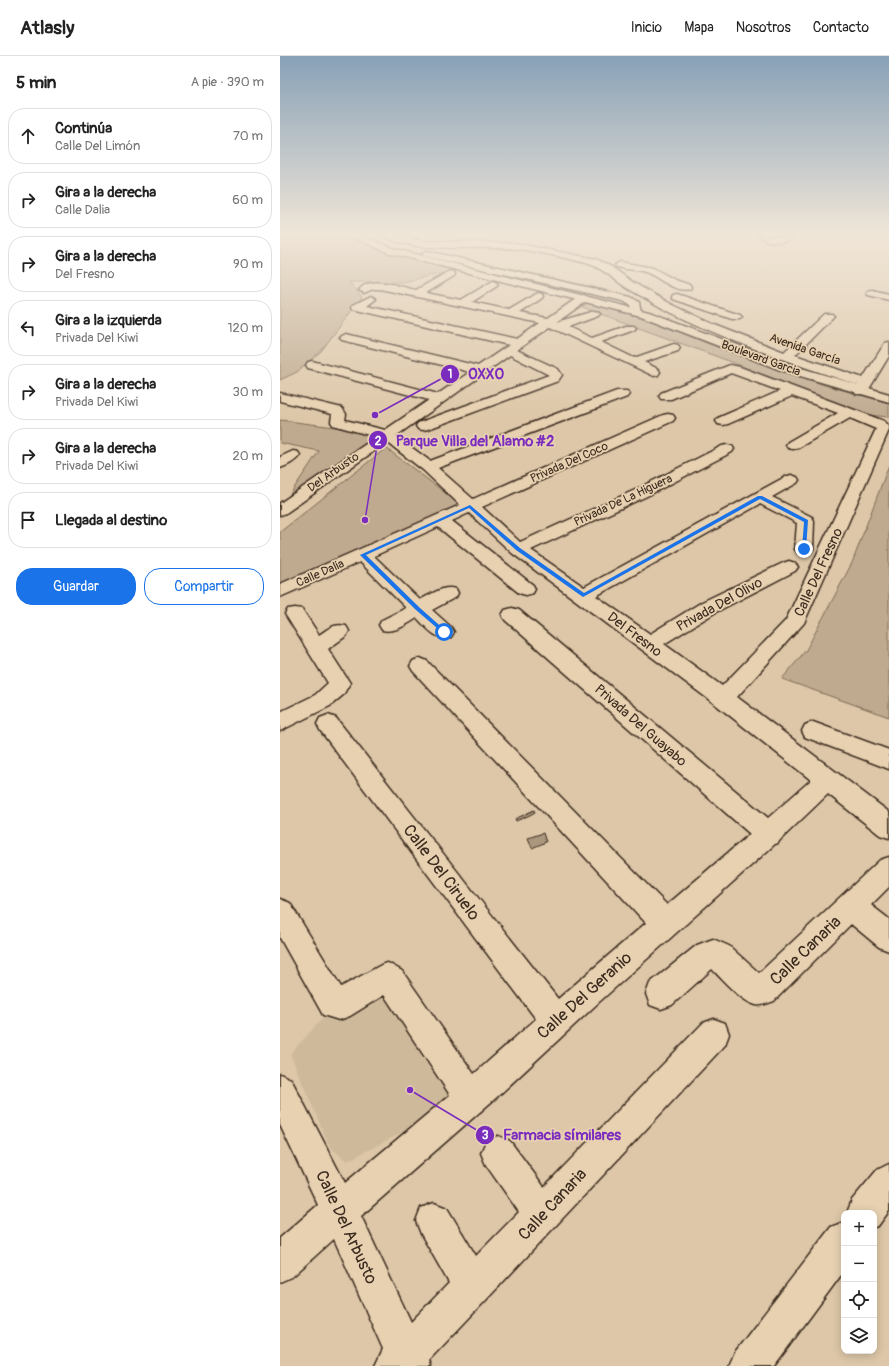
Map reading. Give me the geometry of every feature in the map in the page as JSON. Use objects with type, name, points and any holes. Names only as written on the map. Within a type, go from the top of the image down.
[{"type":"street","points":[[365,296],[357,307],[513,346],[554,372],[556,375],[553,378],[498,393],[423,426]]},
{"type":"street","points":[[427,296],[553,324],[654,372]]},
{"type":"street","points":[[462,304],[474,296]]},
{"type":"street","points":[[511,314],[538,296]]},
{"type":"street","name":"Boulevard Garcia","points":[[577,296],[656,318],[787,368],[864,387],[889,398]]},
{"type":"street","points":[[613,296],[627,299],[635,304],[636,312]]},
{"type":"street","name":"Avenida García","points":[[651,296],[667,306],[711,327],[768,351],[864,387]]},
{"type":"street","points":[[675,296],[736,317]]},
{"type":"street","name":"Del Arbusto","points":[[280,510],[513,346],[553,324],[584,298]]},
{"type":"street","points":[[656,318],[667,306]]},
{"type":"street","points":[[553,324],[594,314]]},
{"type":"street","points":[[786,357],[828,316]]},
{"type":"street","points":[[689,331],[711,327]]},
{"type":"street","points":[[591,342],[630,328]]},
{"type":"street","points":[[346,338],[479,370]]},
{"type":"street","points":[[864,387],[889,346]]},
{"type":"street","points":[[633,362],[674,348]]},
{"type":"street","points":[[757,357],[768,351]]},
{"type":"street","points":[[312,365],[439,398]]},
{"type":"street","points":[[666,396],[733,369],[848,413]]},
{"type":"street","points":[[722,421],[791,391]]},
{"type":"street","points":[[428,467],[622,394]]},
{"type":"street","points":[[280,397],[336,411],[338,414],[338,422],[386,435]]},
{"type":"street","points":[[793,445],[848,413]]},
{"type":"street","name":"Calle Del Fresno","points":[[723,698],[794,623],[883,428],[882,426],[848,413]]},
{"type":"street","name":"Privada Del Coco","points":[[470,506],[668,418]]},
{"type":"street","name":"Del Fresno","points":[[386,435],[428,467],[518,549],[723,698],[889,827]]},
{"type":"street","name":"Privada De La Higuera","points":[[518,549],[642,493],[727,449]]},
{"type":"street","points":[[280,463],[293,455]]},
{"type":"street","points":[[583,595],[791,480]]},
{"type":"street","points":[[760,497],[806,521],[804,549]]},
{"type":"street","name":"Calle Dalia","points":[[280,591],[470,506]]},
{"type":"street","points":[[440,520],[526,589]]},
{"type":"street","points":[[363,555],[418,609],[444,632]]},
{"type":"street","name":"Privada Del Olivo","points":[[649,644],[709,607],[789,567]]},
{"type":"street","points":[[389,625],[449,593]]},
{"type":"street","points":[[280,722],[329,697],[337,690],[339,683],[295,614]]},
{"type":"street","name":"Privada Del Guayabo","points":[[512,615],[769,835]]},
{"type":"street","points":[[317,647],[339,631]]},
{"type":"street","points":[[420,666],[665,923]]},
{"type":"street","name":"Calle Del Ciruelo","points":[[328,724],[555,1020]]},
{"type":"street","points":[[813,731],[889,760]]},
{"type":"street","name":"Calle Del Geranio","points":[[280,1263],[339,1209],[471,1098],[555,1020],[665,923],[769,835],[828,780]]},
{"type":"street","name":"Calle Canaria","points":[[661,994],[707,955],[713,953],[719,956],[756,990],[763,990],[889,869]]},
{"type":"street","points":[[852,906],[889,937]]},
{"type":"street","points":[[280,912],[334,1004],[339,1005],[383,979],[388,978],[392,981],[471,1098]]},
{"type":"street","name":"Calle Canaria","points":[[404,1362],[473,1287],[714,1034]]},
{"type":"street","name":"Calle Del Arbusto","points":[[280,1090],[339,1209],[404,1362]]},
{"type":"street","points":[[498,1153],[542,1215]]},
{"type":"street","points":[[867,1210],[889,1182]]},
{"type":"street","points":[[434,1221],[473,1287]]},
{"type":"street","points":[[749,1366],[841,1244]]},
{"type":"shaded area","points":[[280,296],[361,296],[321,351],[297,372],[280,380]]},
{"type":"shaded area","points":[[588,303],[641,317],[709,344],[821,384],[889,403],[889,417],[867,415],[726,360],[582,307]]},
{"type":"shaded area","points":[[280,420],[386,435],[280,509],[319,451],[280,443]]},
{"type":"shaded area","points":[[386,448],[464,507],[280,586],[280,532]]},
{"type":"shaded area","points":[[889,465],[889,717],[782,679],[806,650],[852,563]]},
{"type":"shaded area","points":[[383,994],[459,1103],[347,1161],[330,1147],[290,1054],[324,1017],[359,1000]]},
{"type":"building","points":[[534,810],[535,812],[516,821],[515,819]]},
{"type":"building","points":[[543,833],[546,842],[532,848],[528,838]]},
{"type":"place","name":"OXXO","points":[[375,415]]},
{"type":"place","name":"Parque Villa del Alamo #2","points":[[365,520]]},
{"type":"place","name":"Farmacia símilares","points":[[410,1090]]},
{"type":"route","points":[[444,632],[418,609],[363,555],[470,506],[518,549],[583,595],[760,497],[806,521],[804,549]]}]
